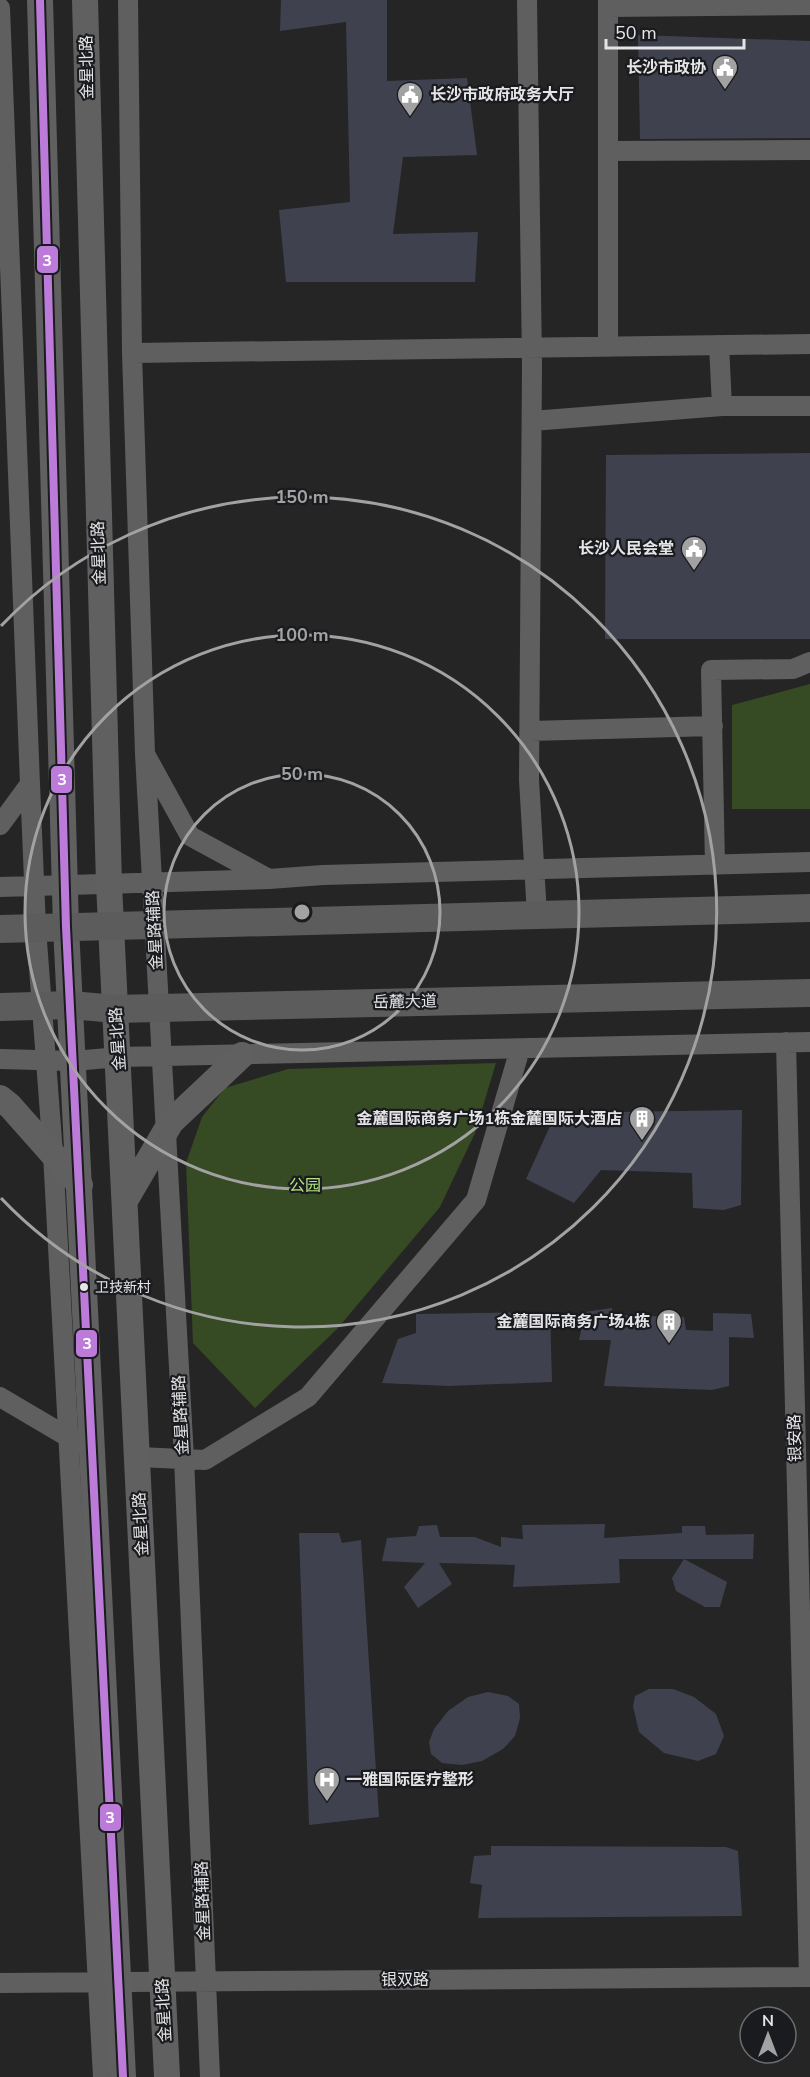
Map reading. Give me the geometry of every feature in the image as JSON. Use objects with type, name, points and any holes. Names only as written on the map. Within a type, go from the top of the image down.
[{"type":"highway","points":[[0,929],[155,927],[810,908]]},
{"type":"highway","name":"岳麓大道","points":[[0,1007],[72,1005],[116,1009],[810,993]]},
{"type":"main road","points":[[40,0],[66,927],[72,1005],[93,1452],[108,1984],[123,2077]]},
{"type":"main road","name":"金星北路","points":[[85,0],[109,884],[167,2077]]},
{"type":"main road","points":[[126,1199],[171,1122],[242,1055]]},
{"type":"main road","points":[[0,1098],[10,1106],[80,1185]]},
{"type":"street","name":"金星路辅路","points":[[128,0],[132,353],[145,754],[184,1458],[210,2077]]},
{"type":"street","points":[[527,0],[532,348],[530,731],[537,915]]},
{"type":"street","points":[[608,347],[610,151],[608,3],[810,5]]},
{"type":"street","points":[[0,8],[36,928],[108,1984],[103,2077]]},
{"type":"street","points":[[610,151],[810,150]]},
{"type":"street","points":[[132,353],[810,344]]},
{"type":"street","points":[[718,345],[722,406]]},
{"type":"street","points":[[532,421],[722,406],[810,406]]},
{"type":"street","points":[[715,865],[711,670],[793,669],[810,662]]},
{"type":"street","points":[[530,731],[713,726]]},
{"type":"street","points":[[145,754],[190,836],[269,879]]},
{"type":"street","points":[[0,825],[30,784]]},
{"type":"street","points":[[0,887],[269,879],[323,875],[810,862]]},
{"type":"street","name":"银安路","points":[[786,1042],[803,1540],[810,1977]]},
{"type":"street","points":[[0,1059],[74,1061],[119,1058],[810,1042]]},
{"type":"street","points":[[138,1457],[205,1460],[308,1397],[476,1200],[520,1048]]},
{"type":"street","points":[[0,1397],[93,1452]]},
{"type":"street","name":"银双路","points":[[0,1983],[810,1977]]},
{"type":"green space","points":[[810,684],[810,809],[732,809],[732,705]]},
{"type":"green space","name":"公园","points":[[496,1063],[475,1133],[440,1207],[337,1329],[255,1408],[193,1343],[186,1163],[202,1117],[225,1088],[288,1069]]},
{"type":"building","name":"长沙市政府政务大厅","points":[[281,0],[387,0],[387,81],[467,78],[477,155],[403,157],[393,234],[478,232],[475,282],[286,282],[279,210],[350,202],[346,22],[280,31]]},
{"type":"building","name":"长沙市政协","points":[[638,35],[810,41],[810,138],[640,139]]},
{"type":"building","points":[[810,453],[810,639],[605,639],[606,455]]},
{"type":"building","name":"金麓国际商务广场1栋金麓国际大酒店","points":[[742,1110],[741,1205],[724,1210],[693,1208],[692,1173],[601,1170],[574,1203],[526,1179],[556,1113]]},
{"type":"building","name":"金麓国际商务广场4栋","points":[[612,1308],[612,1315],[684,1317],[686,1330],[713,1331],[713,1313],[751,1314],[754,1338],[729,1337],[729,1386],[712,1390],[604,1386],[611,1340],[579,1340],[585,1312]]},
{"type":"building","points":[[550,1312],[552,1382],[448,1386],[382,1383],[398,1339],[416,1333],[416,1314]]},
{"type":"building","points":[[605,1524],[604,1538],[682,1533],[682,1526],[705,1526],[706,1535],[754,1534],[753,1559],[619,1559],[620,1583],[513,1587],[515,1565],[439,1563],[452,1584],[418,1608],[404,1587],[425,1563],[382,1561],[387,1538],[416,1536],[419,1526],[437,1525],[440,1537],[475,1537],[501,1547],[501,1537],[523,1539],[522,1525]]},
{"type":"building","points":[[299,1533],[339,1533],[342,1543],[361,1540],[379,1817],[309,1825]]},
{"type":"building","points":[[684,1559],[727,1582],[720,1607],[705,1607],[676,1591],[672,1578]]},
{"type":"building","points":[[649,1689],[673,1689],[694,1697],[716,1714],[724,1736],[716,1754],[698,1761],[664,1753],[639,1732],[633,1706],[635,1696]]},
{"type":"building","points":[[488,1692],[508,1696],[519,1704],[520,1718],[515,1736],[503,1749],[482,1761],[462,1765],[442,1763],[431,1754],[429,1742],[434,1729],[448,1711],[468,1697]]},
{"type":"building","points":[[491,1846],[726,1847],[738,1851],[742,1916],[478,1918],[482,1885],[470,1883],[474,1856],[491,1855]]},
{"type":"transit line","name":"3","points":[[40,0],[66,927],[123,2077]]},
{"type":"place","name":"长沙市政协","points":[[725,91]]},
{"type":"place","name":"长沙市政府政务大厅","points":[[410,118]]},
{"type":"place","name":"长沙人民会堂","points":[[694,572]]},
{"type":"place","name":"金麓国际商务广场1栋金麓国际大酒店","points":[[642,1142]]},
{"type":"place","name":"卫技新村","points":[[84,1287]]},
{"type":"place","name":"金麓国际商务广场4栋","points":[[669,1345]]},
{"type":"place","name":"一雅国际医疗整形","points":[[327,1803]]}]
